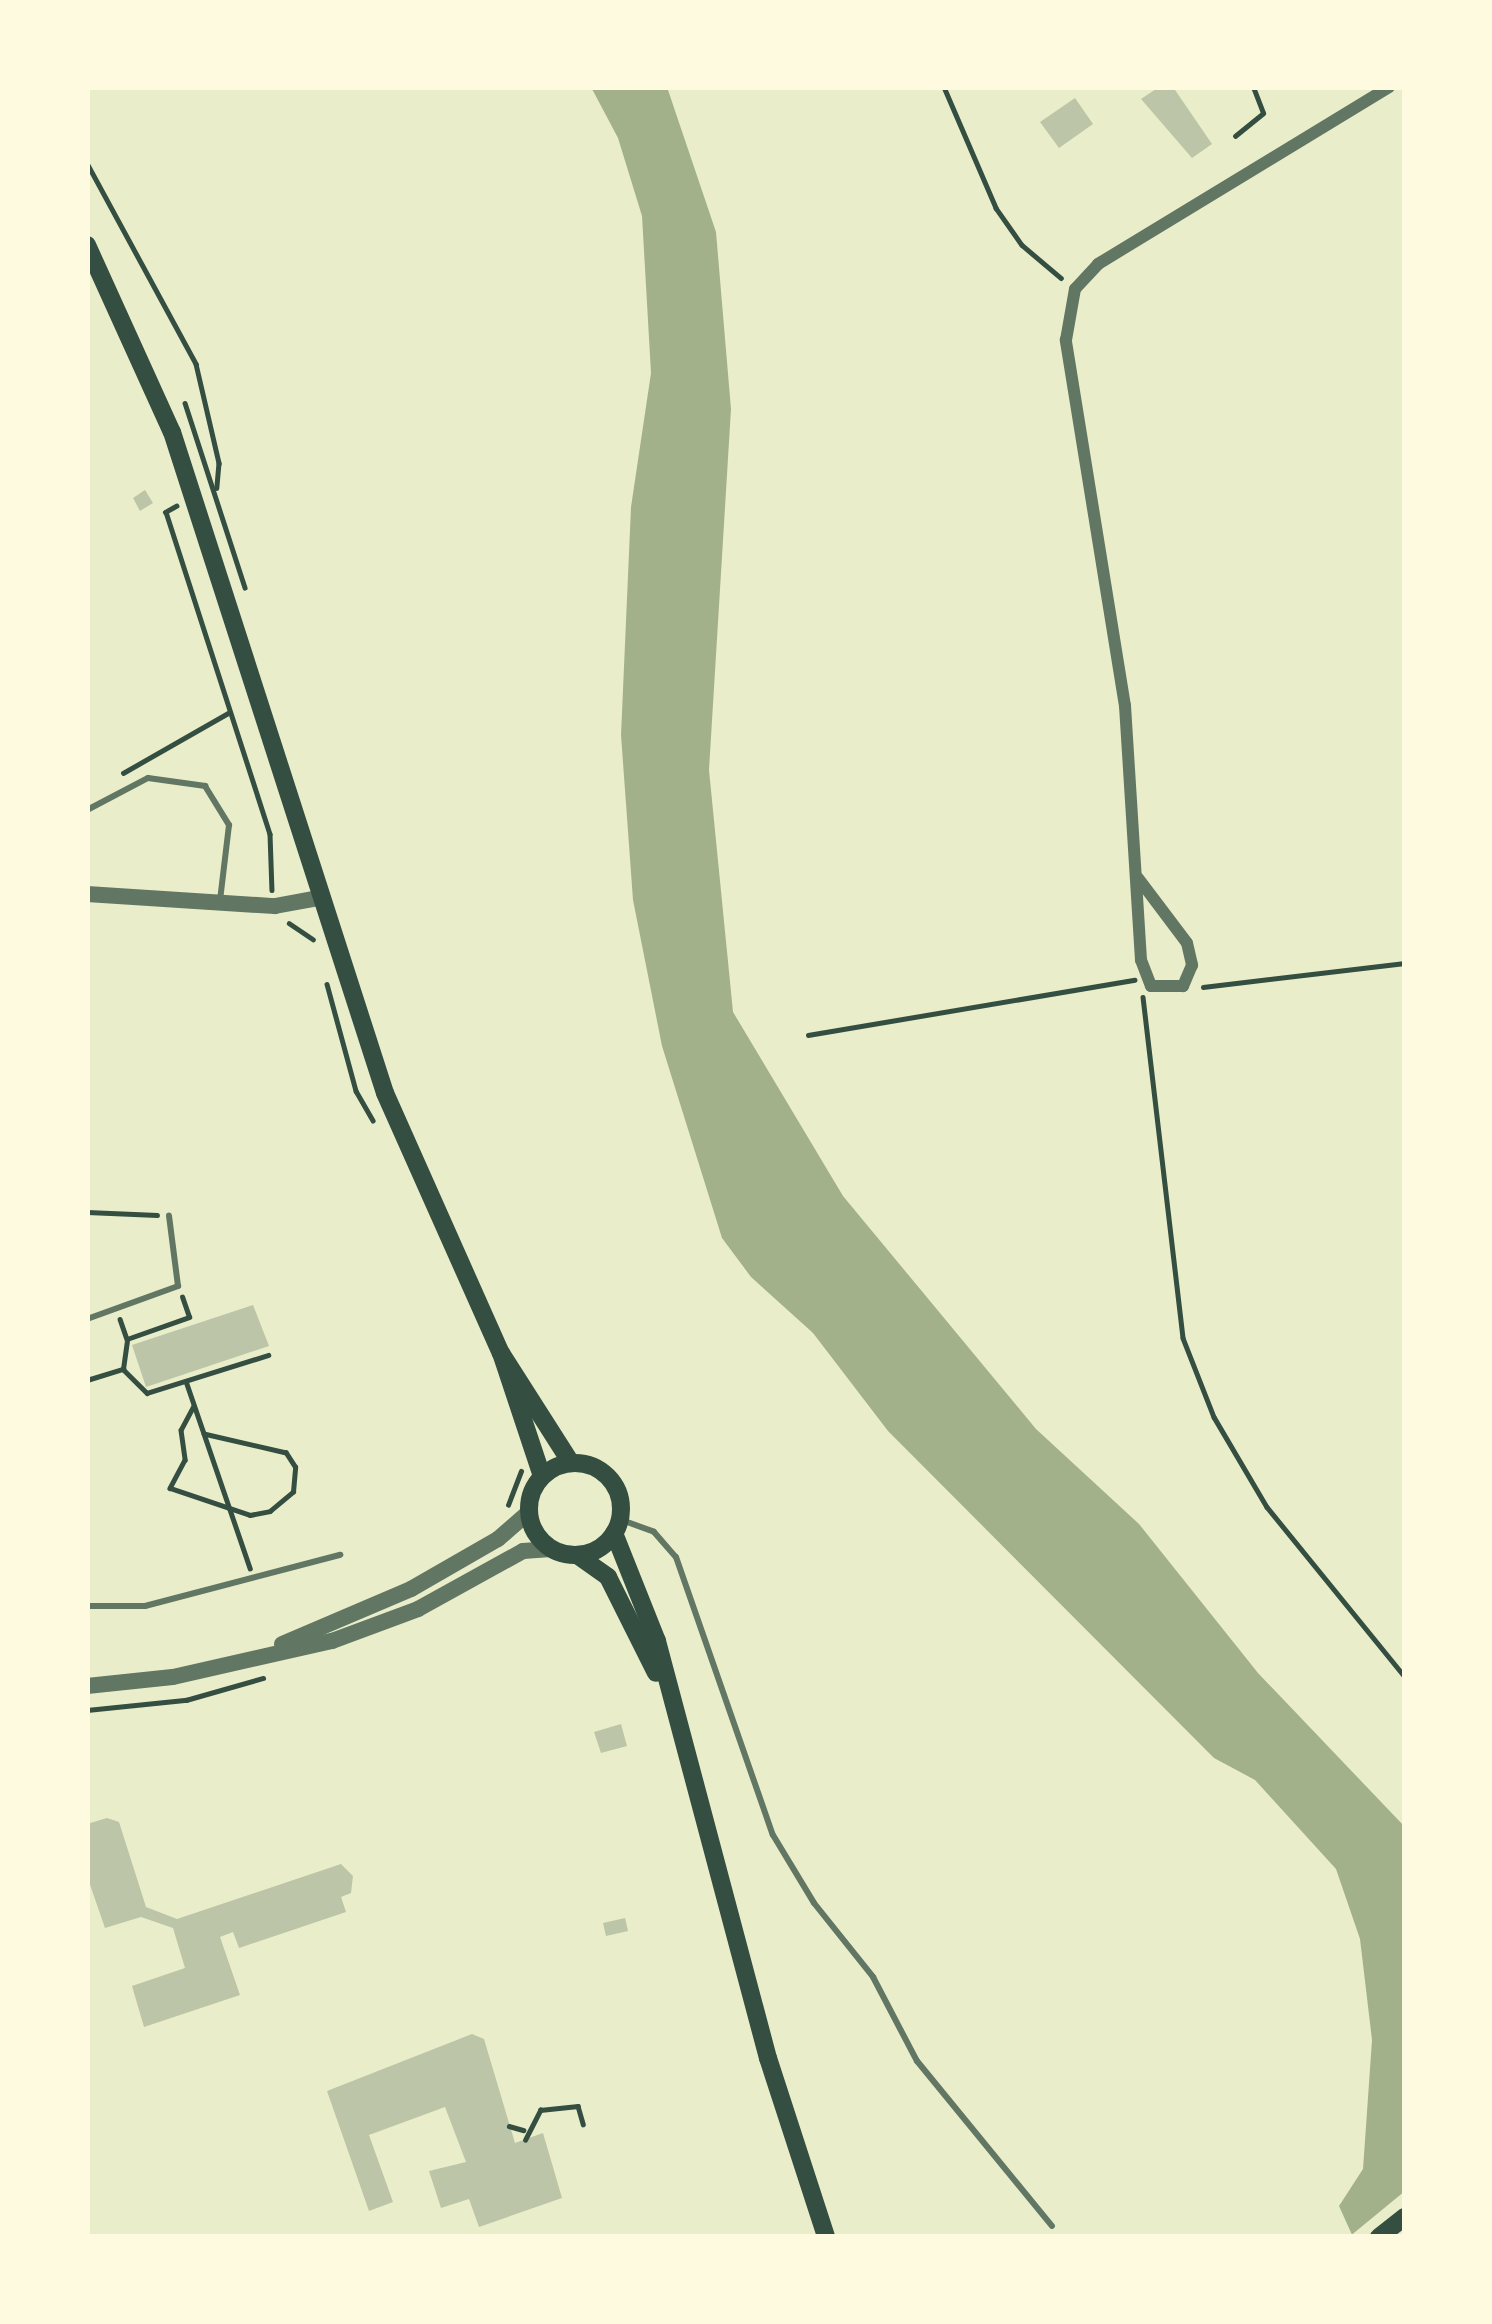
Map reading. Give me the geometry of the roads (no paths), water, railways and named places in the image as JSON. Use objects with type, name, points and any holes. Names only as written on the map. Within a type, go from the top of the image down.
[{"type":"main road","points":[[87,245],[172,432],[319,898],[412,1163],[501,1353],[542,1476],[529,1512],[551,1549],[577,1555],[608,1577],[667,1694]]},
{"type":"main road","points":[[501,1353],[571,1463],[609,1479],[617,1526],[657,1641],[667,1694],[826,2237]]},
{"type":"main road","points":[[542,1476],[571,1463]]},
{"type":"main road","points":[[577,1555],[617,1526]]},
{"type":"main road","points":[[1379,2237],[1405,2217]]},
{"type":"street","points":[[1138,878],[1187,944],[1186,981],[1160,990],[1144,979],[1125,706],[1066,340],[1075,289],[1097,264],[1389,87]]},
{"type":"street","points":[[87,895],[220,903],[319,898]]},
{"type":"street","points":[[244,1660],[411,1589],[529,1512]]},
{"type":"street","points":[[87,1686],[332,1641],[418,1609],[523,1551],[551,1549]]},
{"type":"lane","points":[[87,810],[148,778],[205,786],[229,825],[220,903]]},
{"type":"lane","points":[[87,1319],[178,1286],[169,1216]]},
{"type":"lane","points":[[617,1526],[654,1532],[676,1557],[773,1835],[814,1903],[874,1977],[917,2061],[1052,2226]]},
{"type":"lane","points":[[87,1606],[145,1606],[340,1555]]}]
